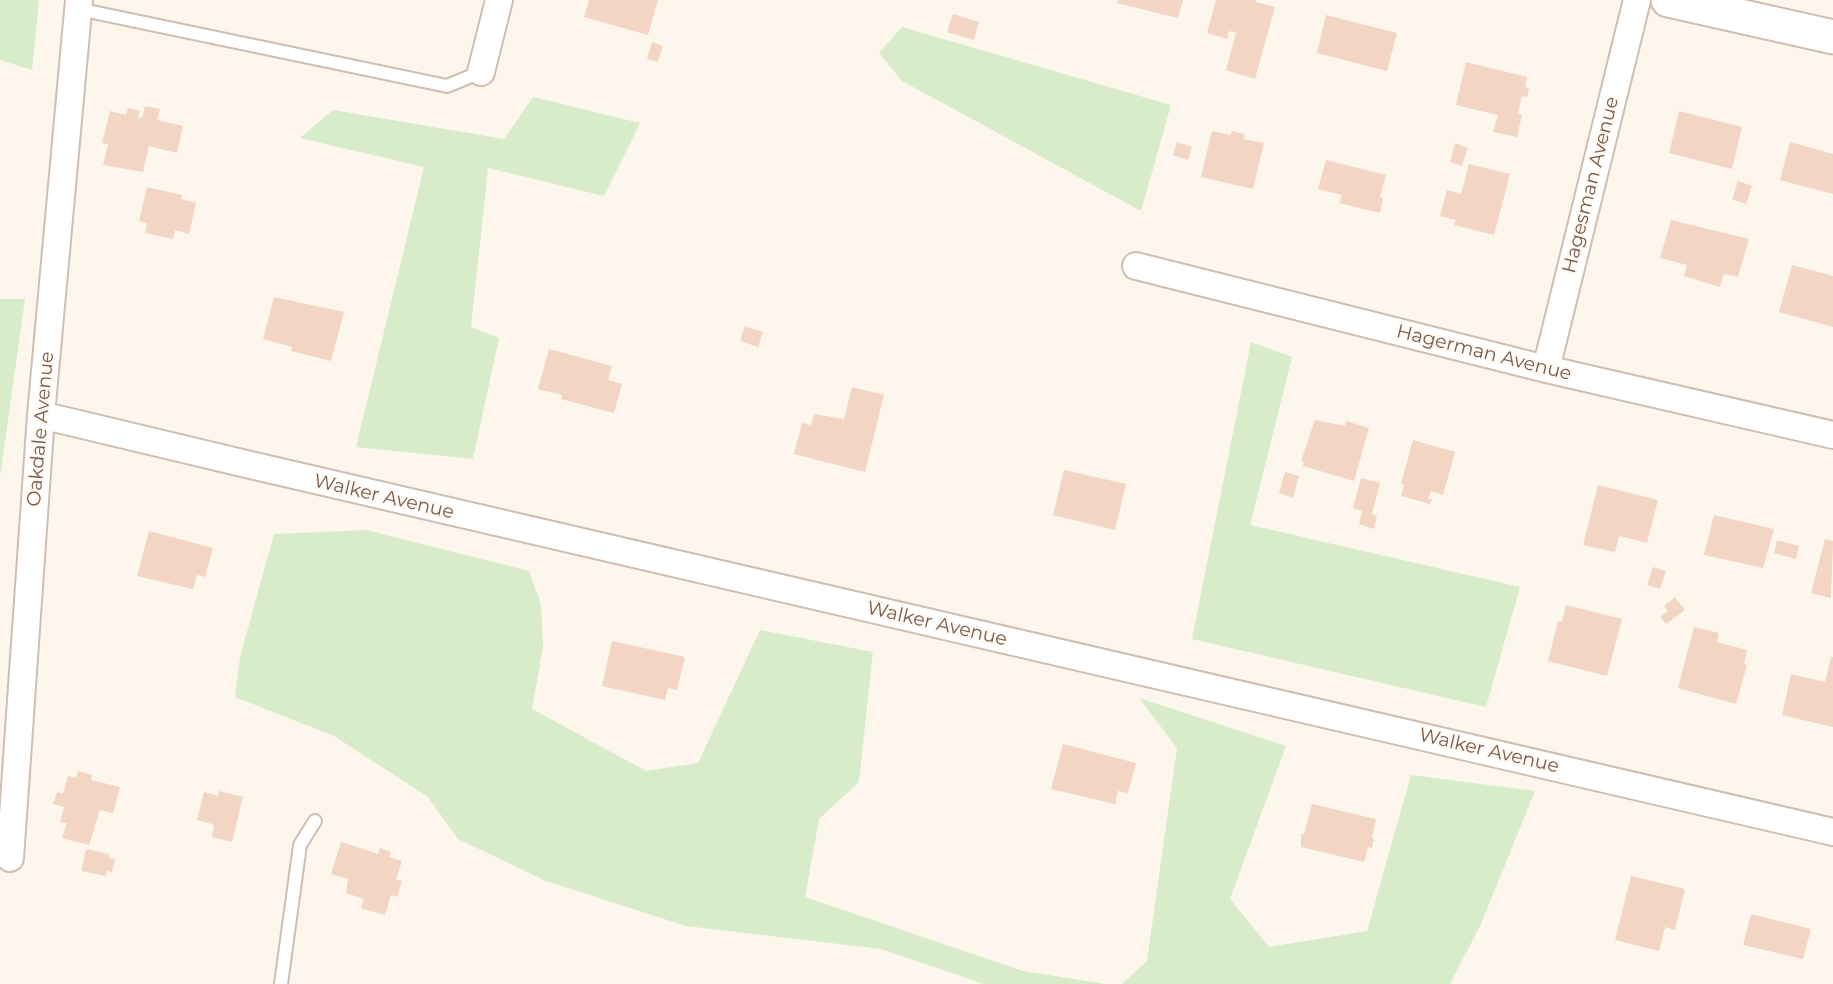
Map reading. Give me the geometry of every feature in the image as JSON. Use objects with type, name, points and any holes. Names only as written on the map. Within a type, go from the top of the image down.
[{"type":"street","points":[[481,72],[499,0]]},
{"type":"street","name":"Hagesman Avenue","points":[[1546,369],[1637,0]]},
{"type":"street","points":[[1668,0],[1833,37]]},
{"type":"street","name":"Oakdale Avenue","points":[[10,858],[41,415],[79,5]]},
{"type":"street","name":"Hagerman Avenue","points":[[1136,266],[1546,369],[1833,435]]},
{"type":"street","name":"Walker Avenue","points":[[41,415],[400,501],[1468,745],[1833,832]]},
{"type":"lane","points":[[79,5],[447,86],[481,72]]},
{"type":"lane","points":[[281,984],[300,845],[315,821]]},
{"type":"green space","points":[[0,0],[39,0],[32,70],[0,60]]},
{"type":"green space","points":[[902,27],[1171,105],[1141,211],[902,81],[879,53]]},
{"type":"green space","points":[[533,97],[640,123],[604,196],[488,168],[471,327],[499,338],[473,459],[356,447],[424,167],[300,138],[333,110],[504,139]]},
{"type":"green space","points":[[0,299],[25,299],[0,477]]},
{"type":"green space","points":[[1251,342],[1292,357],[1250,525],[1520,587],[1486,707],[1192,639]]},
{"type":"green space","points":[[367,530],[529,571],[541,604],[543,647],[532,709],[646,771],[698,763],[760,630],[873,652],[859,782],[819,819],[805,897],[1023,971],[1105,984],[984,984],[881,949],[686,926],[546,881],[458,839],[428,797],[334,736],[235,697],[240,657],[274,534]]},
{"type":"green space","points":[[1139,698],[1286,746],[1230,899],[1269,947],[1367,931],[1411,775],[1535,791],[1481,924],[1450,984],[1122,984],[1147,961],[1177,748]]},
{"type":"building","points":[[589,0],[658,0],[648,35],[584,17]]},
{"type":"building","points":[[1118,0],[1183,0],[1178,18],[1117,3]]},
{"type":"building","points":[[1216,0],[1256,0],[1275,7],[1255,79],[1226,70],[1236,33],[1229,31],[1227,39],[1207,33]]},
{"type":"building","points":[[953,14],[979,22],[974,40],[947,32]]},
{"type":"building","points":[[1326,15],[1397,33],[1387,71],[1317,53]]},
{"type":"building","points":[[652,42],[663,46],[658,62],[647,59]]},
{"type":"building","points":[[1466,62],[1527,77],[1525,87],[1529,88],[1527,97],[1522,96],[1518,114],[1522,115],[1517,137],[1493,132],[1498,115],[1456,105]]},
{"type":"building","points":[[145,106],[160,109],[157,120],[183,126],[177,153],[149,146],[143,172],[103,165],[108,144],[102,143],[110,111],[126,115],[128,108],[140,111],[138,117],[142,118]]},
{"type":"building","points":[[1679,111],[1742,127],[1732,169],[1669,153]]},
{"type":"building","points":[[1212,131],[1230,135],[1232,131],[1245,134],[1243,139],[1264,143],[1253,189],[1201,177]]},
{"type":"building","points":[[1177,142],[1192,147],[1188,160],[1173,155]]},
{"type":"building","points":[[1790,142],[1833,154],[1833,194],[1780,180]]},
{"type":"building","points":[[1455,143],[1468,148],[1462,166],[1450,162]]},
{"type":"building","points":[[1326,160],[1386,175],[1380,197],[1383,198],[1380,213],[1339,203],[1342,195],[1318,189]]},
{"type":"building","points":[[1469,164],[1510,174],[1494,235],[1454,225],[1456,220],[1440,216],[1447,190],[1461,194]]},
{"type":"building","points":[[1738,181],[1752,186],[1746,204],[1732,199]]},
{"type":"building","points":[[147,187],[182,195],[181,199],[196,203],[189,234],[175,230],[173,239],[145,233],[147,223],[139,221]]},
{"type":"building","points":[[1671,220],[1749,239],[1738,277],[1724,274],[1720,287],[1684,276],[1687,265],[1660,258]]},
{"type":"building","points":[[1792,265],[1833,276],[1833,327],[1779,312]]},
{"type":"building","points":[[274,297],[344,312],[331,361],[291,351],[292,347],[263,339]]},
{"type":"building","points":[[745,326],[763,332],[758,347],[740,341]]},
{"type":"building","points":[[549,349],[612,366],[608,380],[622,384],[614,413],[561,399],[562,395],[538,389]]},
{"type":"building","points":[[852,387],[884,395],[865,472],[794,454],[802,423],[811,425],[814,414],[844,419]]},
{"type":"building","points":[[1315,420],[1345,426],[1346,421],[1369,428],[1354,481],[1303,466],[1304,462],[1301,461]]},
{"type":"building","points":[[1413,440],[1455,452],[1443,495],[1431,491],[1428,499],[1432,499],[1430,504],[1401,496],[1404,485],[1401,484]]},
{"type":"building","points":[[1064,470],[1126,484],[1115,530],[1053,515]]},
{"type":"building","points":[[1285,472],[1299,476],[1293,498],[1279,493]]},
{"type":"building","points":[[1361,478],[1380,483],[1372,514],[1377,516],[1374,529],[1359,524],[1362,511],[1353,508]]},
{"type":"building","points":[[1598,485],[1658,500],[1647,543],[1619,536],[1615,552],[1583,545]]},
{"type":"building","points":[[1714,515],[1774,529],[1763,568],[1704,555]]},
{"type":"building","points":[[149,531],[213,548],[205,577],[197,575],[193,589],[137,576]]},
{"type":"building","points":[[1825,539],[1833,541],[1831,598],[1811,593]]},
{"type":"building","points":[[1777,540],[1799,546],[1796,559],[1774,553]]},
{"type":"building","points":[[1653,567],[1666,571],[1660,589],[1647,585]]},
{"type":"building","points":[[1675,597],[1685,610],[1666,624],[1660,617],[1668,611],[1664,606]]},
{"type":"building","points":[[1566,605],[1622,619],[1607,676],[1548,661],[1558,621],[1562,622]]},
{"type":"building","points":[[1694,627],[1719,633],[1717,642],[1747,650],[1744,664],[1747,665],[1736,704],[1678,688]]},
{"type":"building","points":[[612,641],[685,657],[677,690],[668,688],[665,700],[602,686]]},
{"type":"building","points":[[1831,657],[1833,727],[1782,715],[1791,674],[1825,682]]},
{"type":"building","points":[[1063,744],[1136,763],[1128,793],[1118,791],[1115,804],[1051,789]]},
{"type":"building","points":[[78,771],[92,775],[91,780],[120,787],[113,813],[100,810],[89,845],[62,838],[67,823],[60,822],[64,807],[53,804],[57,792],[63,794],[68,776],[76,778]]},
{"type":"building","points":[[219,791],[243,797],[232,842],[212,837],[214,826],[197,820],[204,792],[218,796]]},
{"type":"building","points":[[1312,804],[1376,819],[1372,848],[1368,847],[1364,862],[1301,847],[1301,834],[1304,834]]},
{"type":"building","points":[[341,842],[378,854],[380,848],[391,852],[389,857],[402,861],[396,879],[402,881],[397,897],[391,895],[385,915],[361,908],[364,899],[346,893],[348,879],[331,874]]},
{"type":"building","points":[[86,849],[109,854],[109,858],[115,859],[112,872],[107,871],[106,876],[81,871]]},
{"type":"building","points":[[1631,876],[1685,889],[1675,930],[1665,927],[1659,951],[1615,940]]},
{"type":"building","points":[[1751,914],[1811,929],[1803,959],[1743,945]]}]
